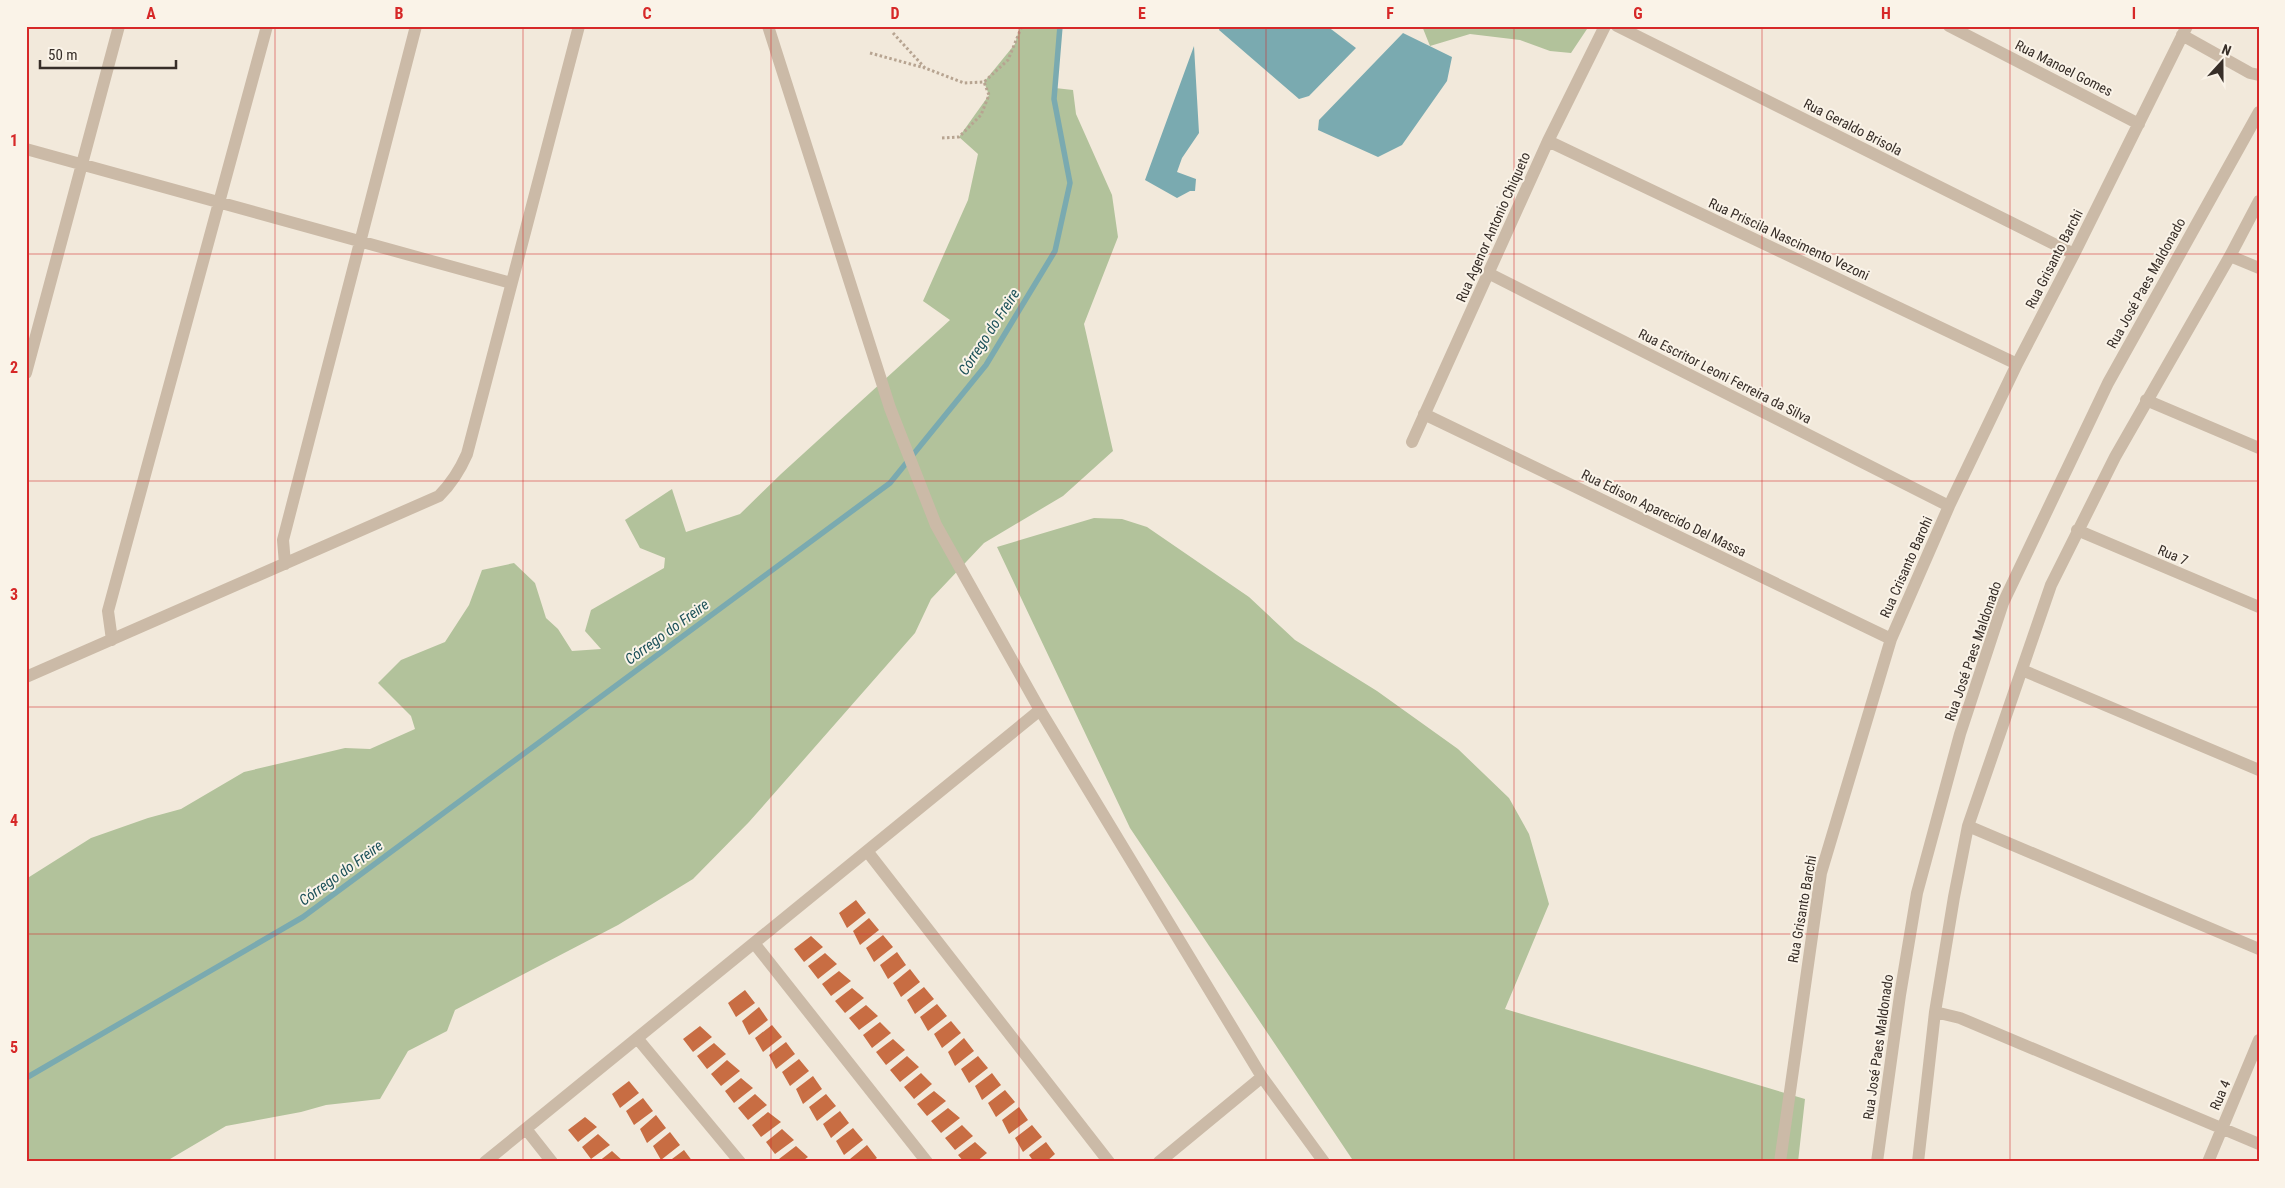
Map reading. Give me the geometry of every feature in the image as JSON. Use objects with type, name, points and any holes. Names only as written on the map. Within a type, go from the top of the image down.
[{"type":"street","points":[[26,373],[119,26]]},
{"type":"street","points":[[112,640],[108,611],[267,26]]},
{"type":"street","points":[[285,564],[283,540],[416,26]]},
{"type":"street","points":[[26,677],[439,496],[454,480],[466,454],[580,26]]},
{"type":"street","points":[[768,26],[890,408],[936,524],[1040,710],[1262,1077],[1324,1162]]},
{"type":"street","name":"Rua Agenor Antonio Chiqueto","points":[[1412,442],[1548,141],[1605,26]]},
{"type":"street","name":"Rua Geraldo Brisola","points":[[1617,26],[2074,254]]},
{"type":"street","name":"Rua Manoel Gomes","points":[[1949,26],[2139,124]]},
{"type":"street","points":[[2185,31],[2250,73],[2259,75]]},
{"type":"street","name":"Rua Grisanto Barchi","points":[[1949,506],[2017,364],[2185,31]]},
{"type":"street","name":"Rua José Paes Maldonado","points":[[1877,1162],[1900,996],[1917,893],[1960,734],[2003,604],[2108,383],[2259,112]]},
{"type":"street","name":"Rua Priscila Nascimento Vezoni","points":[[1548,141],[2017,364]]},
{"type":"street","points":[[26,149],[511,283]]},
{"type":"street","points":[[1918,1162],[1935,1012],[1968,826],[2051,585],[2076,530],[2146,400],[2230,256],[2259,201]]},
{"type":"street","points":[[2230,256],[2259,268]]},
{"type":"street","name":"Rua Escritor Leoni Ferreira da Silva","points":[[1488,273],[1949,506]]},
{"type":"street","points":[[2146,400],[2259,448]]},
{"type":"street","name":"Rua Edison Aparecido Del Massa","points":[[1424,414],[1891,639]]},
{"type":"street","name":"Rua Crisanto Barohi","points":[[1891,639],[1949,506]]},
{"type":"street","name":"Rua 7","points":[[2076,530],[2259,608]]},
{"type":"street","name":"Rua Grisanto Barchi","points":[[1780,1162],[1821,873],[1891,639]]},
{"type":"street","points":[[2022,670],[2259,770]]},
{"type":"street","points":[[485,1162],[1040,710]]},
{"type":"street","points":[[1968,826],[2259,949]]},
{"type":"street","points":[[867,851],[1109,1162]]},
{"type":"street","points":[[754,943],[927,1162]]},
{"type":"street","points":[[1935,1012],[1960,1018],[2259,1144]]},
{"type":"street","points":[[637,1038],[740,1162]]},
{"type":"street","name":"Rua 4","points":[[2208,1162],[2259,1040]]},
{"type":"street","points":[[1159,1162],[1262,1077]]},
{"type":"street","points":[[526,1129],[552,1162]]},
{"type":"path","points":[[870,53],[925,68],[964,83],[984,82],[1008,60],[1022,26]]},
{"type":"path","points":[[893,33],[925,68]]},
{"type":"path","points":[[942,138],[959,137],[981,115],[989,95],[984,82]]},
{"type":"green space","points":[[1020,26],[1060,26],[1055,88],[1073,90],[1076,114],[1112,195],[1118,237],[1084,324],[1113,451],[1063,496],[984,543],[931,599],[915,633],[749,822],[693,879],[618,925],[455,1010],[447,1031],[408,1051],[380,1099],[326,1105],[301,1112],[226,1126],[165,1162],[26,1162],[26,879],[91,838],[148,818],[181,809],[244,772],[345,748],[370,749],[415,729],[411,716],[378,683],[401,660],[445,642],[469,605],[482,570],[514,563],[535,583],[546,618],[558,629],[572,651],[601,649],[585,631],[591,610],[664,568],[665,558],[640,548],[625,520],[672,489],[686,532],[740,514],[781,474],[950,320],[923,301],[968,200],[978,154],[959,137],[989,95],[984,82],[1015,44]]},
{"type":"green space","points":[[1422,26],[1589,26],[1571,53],[1550,51],[1520,40],[1470,34],[1430,46]]},
{"type":"green space","points":[[1094,518],[1122,519],[1147,527],[1249,597],[1295,640],[1377,691],[1458,749],[1509,798],[1529,834],[1549,904],[1505,1009],[1805,1099],[1798,1162],[1354,1162],[1130,828],[997,547]]},
{"type":"water","points":[[1220,26],[1327,26],[1356,48],[1309,96],[1299,99],[1219,30]]},
{"type":"water","points":[[1403,33],[1452,57],[1447,81],[1402,145],[1378,157],[1318,130],[1319,120]]},
{"type":"water","points":[[1194,46],[1199,133],[1182,158],[1177,172],[1196,179],[1195,191],[1190,191],[1177,198],[1145,180]]},
{"type":"building","points":[[856,900],[866,913],[847,928],[839,913]]},
{"type":"building","points":[[869,918],[879,930],[860,945],[853,931]]},
{"type":"building","points":[[883,935],[893,947],[874,962],[866,948]]},
{"type":"building","points":[[811,936],[823,947],[804,962],[794,949]]},
{"type":"building","points":[[897,952],[906,965],[888,979],[880,965]]},
{"type":"building","points":[[825,953],[837,964],[818,979],[808,966]]},
{"type":"building","points":[[910,969],[920,982],[901,997],[893,983]]},
{"type":"building","points":[[839,971],[851,981],[831,996],[822,984]]},
{"type":"building","points":[[924,987],[934,999],[915,1014],[907,1000]]},
{"type":"building","points":[[852,988],[864,998],[845,1013],[835,1001]]},
{"type":"building","points":[[745,990],[755,1003],[736,1017],[728,1003]]},
{"type":"building","points":[[937,1004],[947,1016],[928,1031],[920,1017]]},
{"type":"building","points":[[866,1005],[878,1016],[859,1030],[849,1018]]},
{"type":"building","points":[[759,1007],[768,1020],[749,1035],[742,1021]]},
{"type":"building","points":[[951,1021],[961,1033],[942,1048],[934,1034]]},
{"type":"building","points":[[880,1022],[891,1033],[872,1048],[863,1035]]},
{"type":"building","points":[[772,1025],[782,1037],[763,1052],[755,1038]]},
{"type":"building","points":[[700,1026],[712,1037],[693,1052],[683,1039]]},
{"type":"building","points":[[964,1038],[974,1051],[955,1066],[948,1052]]},
{"type":"building","points":[[893,1039],[905,1050],[886,1065],[876,1052]]},
{"type":"building","points":[[786,1042],[795,1054],[776,1069],[769,1055]]},
{"type":"building","points":[[714,1043],[726,1054],[707,1069],[697,1056]]},
{"type":"building","points":[[907,1056],[919,1067],[900,1082],[890,1070]]},
{"type":"building","points":[[978,1056],[988,1068],[969,1083],[961,1069]]},
{"type":"building","points":[[799,1059],[809,1071],[790,1086],[782,1072]]},
{"type":"building","points":[[727,1060],[740,1071],[721,1086],[711,1074]]},
{"type":"building","points":[[921,1073],[932,1084],[914,1099],[904,1087]]},
{"type":"building","points":[[992,1073],[1001,1085],[982,1100],[975,1086]]},
{"type":"building","points":[[813,1076],[822,1089],[803,1104],[796,1089]]},
{"type":"building","points":[[741,1078],[753,1088],[734,1103],[725,1091]]},
{"type":"building","points":[[629,1081],[639,1093],[620,1108],[612,1094]]},
{"type":"building","points":[[1005,1090],[1015,1102],[996,1117],[988,1103]]},
{"type":"building","points":[[934,1091],[946,1101],[927,1116],[917,1104]]},
{"type":"building","points":[[755,1094],[767,1105],[748,1120],[738,1108]]},
{"type":"building","points":[[826,1094],[836,1106],[817,1121],[809,1107]]},
{"type":"building","points":[[643,1098],[653,1111],[634,1125],[626,1111]]},
{"type":"building","points":[[1019,1107],[1028,1120],[1009,1134],[1002,1120]]},
{"type":"building","points":[[948,1108],[960,1118],[941,1133],[931,1121]]},
{"type":"building","points":[[840,1111],[849,1123],[831,1138],[823,1124]]},
{"type":"building","points":[[768,1112],[781,1122],[761,1137],[752,1125]]},
{"type":"building","points":[[656,1115],[666,1128],[647,1143],[640,1129]]},
{"type":"building","points":[[585,1117],[597,1127],[578,1142],[568,1130]]},
{"type":"building","points":[[962,1125],[973,1136],[955,1150],[945,1138]]},
{"type":"building","points":[[1032,1125],[1042,1137],[1023,1152],[1015,1138]]},
{"type":"building","points":[[853,1128],[863,1140],[844,1155],[836,1141]]},
{"type":"building","points":[[782,1129],[794,1140],[775,1154],[766,1142]]},
{"type":"building","points":[[670,1132],[680,1145],[661,1160],[653,1146]]},
{"type":"building","points":[[598,1134],[610,1145],[591,1159],[582,1147]]},
{"type":"building","points":[[975,1142],[987,1153],[976,1162],[964,1162],[958,1155]]},
{"type":"building","points":[[1046,1142],[1055,1154],[1046,1162],[1034,1162],[1029,1155]]},
{"type":"building","points":[[867,1145],[877,1158],[871,1162],[853,1162],[850,1159]]},
{"type":"building","points":[[796,1146],[808,1157],[801,1162],[781,1162],[779,1159]]},
{"type":"building","points":[[684,1150],[693,1162],[668,1162]]},
{"type":"building","points":[[612,1151],[624,1162],[598,1162]]},
{"type":"waterway","name":"Córrego do Freire","points":[[26,1078],[303,917],[890,483],[986,365],[1055,251],[1070,183],[1054,99],[1060,26]]}]
